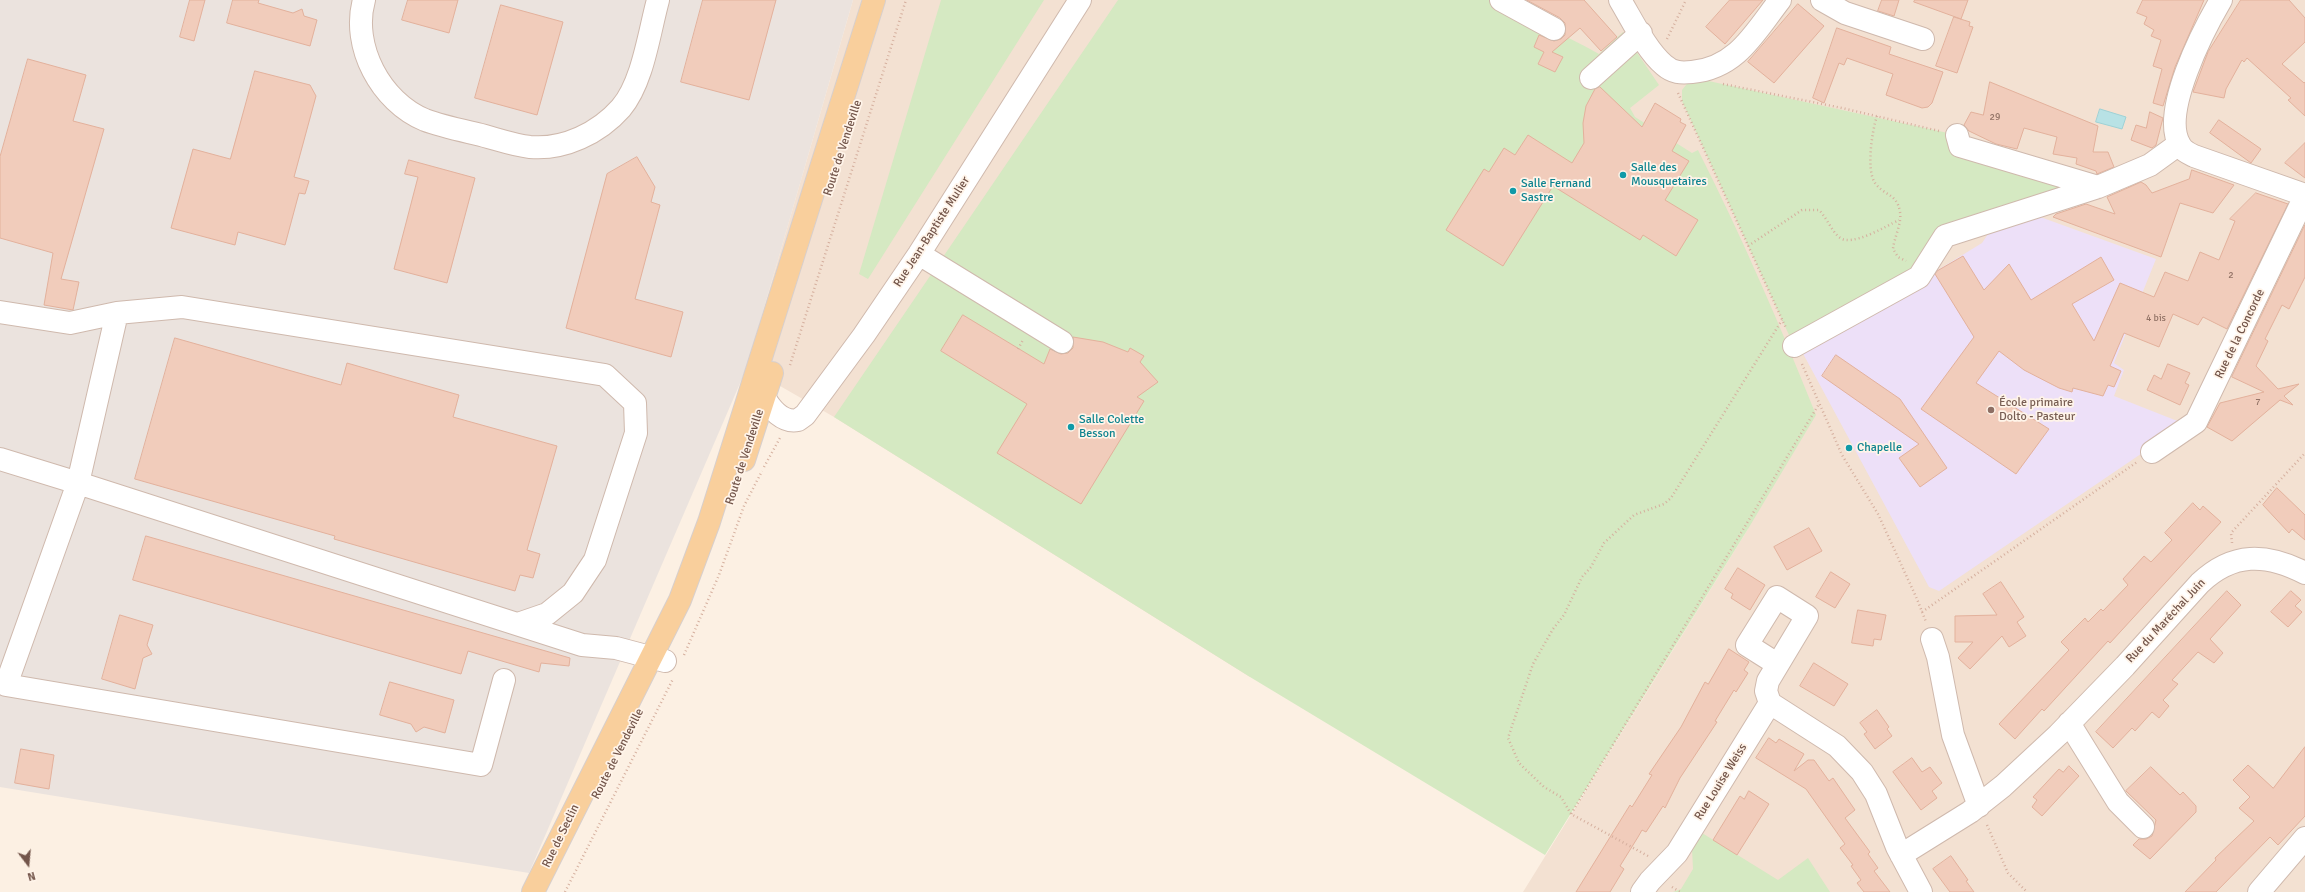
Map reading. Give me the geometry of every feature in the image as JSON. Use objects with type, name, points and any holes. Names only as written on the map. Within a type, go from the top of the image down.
[{"type":"main road","name":"Route de Vendeville","points":[[548,892],[657,659],[700,549],[874,0]]},
{"type":"main road","name":"Route de Vendeville","points":[[621,715],[657,659],[707,573],[889,0]]},
{"type":"main road","name":"Rue de Seclin","points":[[533,892],[621,715]]},
{"type":"street","points":[[364,0],[361,15],[364,47],[375,74],[390,95],[404,107],[424,119],[531,147],[556,145],[580,138],[602,125],[628,99],[638,75],[658,0]]},
{"type":"street","name":"Rue Jean-Baptiste Mulier","points":[[764,397],[773,409],[785,419],[795,420],[804,417],[919,254],[1080,0]]},
{"type":"street","points":[[1501,0],[1554,29]]},
{"type":"street","points":[[1620,0],[1658,59],[1687,73],[1722,65],[1736,56],[1780,0]]},
{"type":"street","points":[[1822,0],[1845,13],[1923,39]]},
{"type":"street","points":[[2221,0],[2196,47],[2184,82],[2174,127],[2179,144],[2184,151],[2194,156],[2305,196]]},
{"type":"street","points":[[1591,78],[1641,33]]},
{"type":"street","points":[[1957,135],[1960,146],[2098,187]]},
{"type":"street","points":[[1794,346],[1919,277],[1946,236],[2098,187],[2150,165],[2179,144]]},
{"type":"street","name":"Rue de la Concorde","points":[[2152,452],[2196,422],[2305,196]]},
{"type":"street","points":[[919,254],[1062,342]]},
{"type":"street","points":[[0,312],[70,323],[118,313],[182,307],[605,375],[635,403],[636,433],[595,560],[573,593],[547,614],[518,624]]},
{"type":"street","points":[[118,313],[78,483],[3,684],[481,765],[504,680]]},
{"type":"street","points":[[0,459],[582,645],[616,648],[657,659]]},
{"type":"street","name":"Rue du Maréchal Juin","points":[[1901,855],[1979,806],[2069,723],[2134,656],[2200,583],[2218,568],[2234,561],[2252,558],[2269,559],[2287,564],[2305,573]]},
{"type":"street","points":[[1932,640],[1938,657],[1953,735],[1979,806]]},
{"type":"street","points":[[1777,664],[1766,686],[1770,703],[1837,746],[1852,759],[1876,794],[1901,855],[1921,892]]},
{"type":"street","name":"Rue Louise Weiss","points":[[1642,892],[1650,880],[1666,866],[1682,846],[1770,703]]},
{"type":"street","points":[[2069,723],[2115,799],[2143,827]]},
{"type":"street","points":[[2259,892],[2305,838]]},
{"type":"path","points":[[1658,59],[1686,0]]},
{"type":"path","points":[[1687,73],[1704,80],[1877,116],[1957,135]]},
{"type":"path","points":[[1877,116],[1871,149],[1872,178],[1876,184],[1896,200],[1901,214],[1894,244],[1895,254],[1908,262],[1925,268]]},
{"type":"path","points":[[1748,246],[1802,210],[1819,210],[1840,238],[1848,242],[1867,236],[1899,220]]},
{"type":"path","points":[[1666,866],[1571,814],[1561,796],[1544,787],[1519,763],[1508,738],[1533,664],[1553,629],[1564,615],[1582,577],[1591,567],[1604,543],[1634,515],[1664,504],[1671,498],[1782,320]]},
{"type":"path","points":[[1571,814],[1819,404]]},
{"type":"path","points":[[1922,612],[2152,452]]},
{"type":"path","points":[[2234,561],[2231,533],[2305,453]]},
{"type":"path","points":[[1979,806],[2008,873],[2027,892]]},
{"type":"shaded area","points":[[0,0],[853,0],[747,367],[529,873],[0,787]]},
{"type":"shaded area","points":[[853,0],[2305,0],[2305,892],[1523,892],[1748,529],[1250,677],[834,417],[747,367]]},
{"type":"shaded area","name":"École primaire Dolto - Pasteur","points":[[2032,214],[2156,259],[2114,363],[2124,370],[2114,396],[2185,424],[1939,591],[1929,587],[1800,348],[1928,276],[1982,243],[1994,225]]},
{"type":"green space","points":[[941,0],[1044,0],[868,279],[859,274]]},
{"type":"green space","points":[[1118,0],[1489,0],[1572,39],[1599,54],[1623,32],[1659,85],[1630,108],[1635,117],[1692,153],[1698,150],[1760,281],[1816,415],[1748,529],[1545,855],[1250,677],[834,417]]},
{"type":"green space","points":[[1690,80],[1704,80],[1957,135],[2098,187],[1946,236],[1919,277],[1794,346],[1682,101],[1682,90]]},
{"type":"green space","points":[[1702,833],[1778,880],[1808,858],[1830,892],[1673,892],[1681,889],[1693,869],[1692,849]]},
{"type":"water","points":[[2100,109],[2126,117],[2122,129],[2096,122]]},
{"type":"building","points":[[190,0],[205,0],[194,41],[180,37]]},
{"type":"building","points":[[233,0],[259,0],[258,3],[293,13],[302,9],[304,16],[317,20],[310,46],[227,23]]},
{"type":"building","points":[[408,0],[458,0],[449,33],[402,20]]},
{"type":"building","points":[[703,0],[776,0],[749,100],[681,82]]},
{"type":"building","points":[[1527,0],[1584,0],[1617,37],[1601,51],[1580,28],[1552,52],[1563,57],[1555,72],[1538,64],[1544,52],[1534,47],[1539,35],[1554,41],[1561,39],[1565,35],[1565,23],[1560,18]]},
{"type":"building","points":[[1730,0],[1763,0],[1725,44],[1706,27]]},
{"type":"building","points":[[1882,0],[1899,0],[1894,16],[1878,11]]},
{"type":"building","points":[[1915,0],[1968,0],[1961,19],[1914,2]]},
{"type":"building","points":[[2143,0],[2204,0],[2175,67],[2163,106],[2153,103],[2162,69],[2153,66],[2161,40],[2151,36],[2154,30],[2144,24],[2147,17],[2137,13]]},
{"type":"building","points":[[2241,0],[2289,0],[2305,18],[2305,42],[2282,64],[2304,83],[2305,82],[2305,116],[2288,100],[2291,98],[2247,58],[2244,62],[2242,60],[2226,89],[2224,98],[2193,92],[2208,52]]},
{"type":"building","points":[[1798,4],[1824,26],[1774,83],[1748,62]]},
{"type":"building","points":[[501,5],[563,22],[537,115],[475,98]]},
{"type":"building","points":[[1954,17],[1970,22],[1969,26],[1973,27],[1957,73],[1936,66]]},
{"type":"building","points":[[1837,28],[1891,47],[1889,54],[1943,72],[1932,103],[1928,107],[1922,108],[1886,95],[1893,74],[1847,58],[1844,65],[1839,63],[1824,103],[1813,98]]},
{"type":"building","points":[[28,59],[86,75],[73,121],[104,129],[61,279],[79,282],[73,310],[44,305],[53,253],[0,238],[0,157]]},
{"type":"building","points":[[255,71],[310,85],[316,96],[294,177],[309,181],[305,194],[299,193],[285,245],[238,232],[235,245],[171,228],[193,149],[230,159]]},
{"type":"building","points":[[1990,82],[2098,126],[2093,152],[2108,152],[2114,167],[2097,174],[2096,171],[2076,164],[2077,158],[2053,154],[2057,137],[2024,128],[2017,149],[1996,144],[1969,131],[1964,125],[1971,112],[1983,115]]},
{"type":"building","points":[[1600,87],[1642,127],[1655,103],[1681,119],[1680,122],[1686,125],[1672,151],[1689,161],[1665,200],[1698,220],[1676,256],[1643,235],[1640,240],[1553,186],[1503,266],[1446,230],[1484,169],[1489,172],[1504,148],[1515,155],[1528,135],[1572,163],[1584,143],[1583,123],[1586,106],[1595,89]]},
{"type":"building","points":[[2150,112],[2163,118],[2156,145],[2152,148],[2131,140],[2136,125],[2146,128]]},
{"type":"building","points":[[2219,120],[2261,149],[2251,163],[2210,133]]},
{"type":"building","points":[[2305,143],[2305,178],[2285,163]]},
{"type":"building","points":[[637,157],[655,187],[651,202],[660,205],[635,299],[683,312],[671,357],[566,328],[607,174]]},
{"type":"building","points":[[409,160],[475,178],[447,283],[394,269],[418,177],[405,174]]},
{"type":"building","points":[[2192,170],[2234,185],[2213,213],[2180,203],[2161,257],[2053,217],[2056,214],[2086,204],[2115,214],[2107,197],[2141,182],[2146,185],[2152,193],[2189,179]]},
{"type":"building","points":[[2256,193],[2288,204],[2227,329],[2203,317],[2198,325],[2173,314],[2159,347],[2124,333],[2110,366],[2121,371],[2114,387],[2108,385],[2103,396],[2073,388],[2072,392],[2059,388],[2024,370],[1999,351],[1976,383],[2049,429],[2016,474],[1921,409],[1974,337],[1935,274],[1937,271],[1963,256],[1984,290],[2009,264],[2031,300],[2101,257],[2114,280],[2072,304],[2094,341],[2120,283],[2154,297],[2165,272],[2188,281],[2200,252],[2219,260],[2235,221],[2230,219]]},
{"type":"building","points":[[2305,225],[2305,277],[2289,309],[2282,305],[2265,339],[2268,341],[2256,366],[2278,389],[2299,384],[2284,396],[2293,405],[2280,400],[2232,441],[2207,427],[2220,403],[2264,392],[2232,377]]},
{"type":"building","name":"Salle Colette Besson","points":[[963,315],[1044,364],[1050,349],[1061,354],[1068,353],[1073,348],[1073,337],[1103,342],[1128,352],[1130,348],[1144,356],[1140,362],[1158,382],[1137,397],[1144,401],[1081,504],[997,453],[1027,404],[941,351]]},
{"type":"building","points":[[175,338],[341,385],[347,363],[459,395],[453,417],[557,446],[527,550],[540,554],[533,578],[520,575],[515,591],[334,539],[335,536],[135,479]]},
{"type":"building","points":[[1836,355],[1900,399],[1947,468],[1920,487],[1899,458],[1919,444],[1822,376]]},
{"type":"building","points":[[2168,364],[2190,373],[2185,383],[2189,385],[2180,405],[2147,390],[2154,375],[2161,379]]},
{"type":"building","points":[[2277,488],[2305,515],[2305,540],[2292,529],[2289,533],[2263,505]]},
{"type":"building","points":[[2193,503],[2200,510],[2203,506],[2221,522],[2110,643],[2108,641],[2044,711],[2042,709],[2015,739],[1999,724],[2069,650],[2061,642],[2085,618],[2088,622],[2101,609],[2103,611],[2128,585],[2123,579],[2144,556],[2151,562],[2172,540],[2165,533]]},
{"type":"building","points":[[1809,528],[1822,551],[1787,570],[1774,547]]},
{"type":"building","points":[[146,536],[570,658],[569,666],[541,663],[539,672],[468,651],[461,674],[133,580]]},
{"type":"building","points":[[1738,568],[1765,585],[1750,610],[1731,598],[1733,594],[1725,589]]},
{"type":"building","points":[[1831,572],[1850,584],[1835,608],[1816,597]]},
{"type":"building","points":[[2001,582],[2024,617],[2017,622],[2026,636],[2009,647],[2002,636],[1970,669],[1958,658],[1973,642],[1955,642],[1955,616],[1997,615],[1983,594]]},
{"type":"building","points":[[2227,591],[2241,605],[2210,639],[2223,653],[2214,663],[2198,652],[2172,680],[2178,684],[2163,700],[2169,706],[2159,718],[2152,712],[2135,731],[2132,728],[2113,748],[2096,732]]},
{"type":"building","points":[[2291,591],[2301,600],[2295,606],[2302,612],[2288,627],[2271,612]]},
{"type":"building","points":[[1858,610],[1886,615],[1881,640],[1874,639],[1873,646],[1852,643]]},
{"type":"building","points":[[120,615],[153,625],[147,645],[152,654],[143,658],[135,689],[102,679]]},
{"type":"building","points":[[1729,649],[1749,662],[1744,670],[1748,673],[1736,692],[1734,690],[1715,721],[1717,722],[1680,778],[1665,808],[1663,806],[1646,832],[1642,830],[1620,866],[1624,869],[1610,892],[1576,892],[1630,805],[1632,807],[1652,775],[1649,774],[1681,727],[1705,682],[1708,684]]},
{"type":"building","points":[[1814,663],[1848,684],[1834,706],[1800,686]]},
{"type":"building","points":[[390,682],[454,700],[445,733],[424,727],[416,732],[411,724],[380,715]]},
{"type":"building","points":[[1877,710],[1889,727],[1887,729],[1892,736],[1875,749],[1864,734],[1867,732],[1860,723]]},
{"type":"building","points":[[1769,738],[1776,743],[1779,739],[1804,754],[1794,771],[1808,760],[1814,760],[1829,781],[1833,778],[1855,810],[1845,818],[1870,852],[1868,854],[1878,868],[1874,871],[1890,892],[1864,892],[1857,883],[1861,880],[1851,866],[1853,865],[1840,848],[1845,844],[1806,789],[1756,758]]},
{"type":"building","points":[[2305,747],[2305,816],[2278,845],[2270,837],[2216,892],[2185,892],[2216,860],[2215,858],[2254,821],[2239,808],[2250,797],[2233,780],[2248,765],[2273,788]]},
{"type":"building","points":[[21,749],[54,755],[49,789],[15,783]]},
{"type":"building","points":[[1912,758],[1922,772],[1930,767],[1942,783],[1932,791],[1937,798],[1921,810],[1893,772]]},
{"type":"building","points":[[2069,766],[2079,776],[2042,816],[2032,807],[2037,800],[2033,797],[2059,769],[2063,772]]},
{"type":"building","points":[[2151,767],[2180,795],[2183,792],[2196,806],[2196,812],[2150,859],[2133,845],[2139,839],[2146,839],[2152,836],[2156,820],[2126,791]]},
{"type":"building","points":[[1749,791],[1769,804],[1737,855],[1713,840],[1740,796],[1744,799]]},
{"type":"building","points":[[1951,856],[1968,880],[1966,881],[1974,892],[1950,892],[1933,869]]},
{"type":"place","name":"Salle des Mousquetaires","points":[[1623,175]]},
{"type":"place","name":"Salle Fernand Sastre","points":[[1513,191]]},
{"type":"place","name":"École primaire Dolto - Pasteur","points":[[1991,410]]},
{"type":"place","name":"Salle Colette Besson","points":[[1071,427]]},
{"type":"place","name":"Chapelle","points":[[1849,448]]}]
